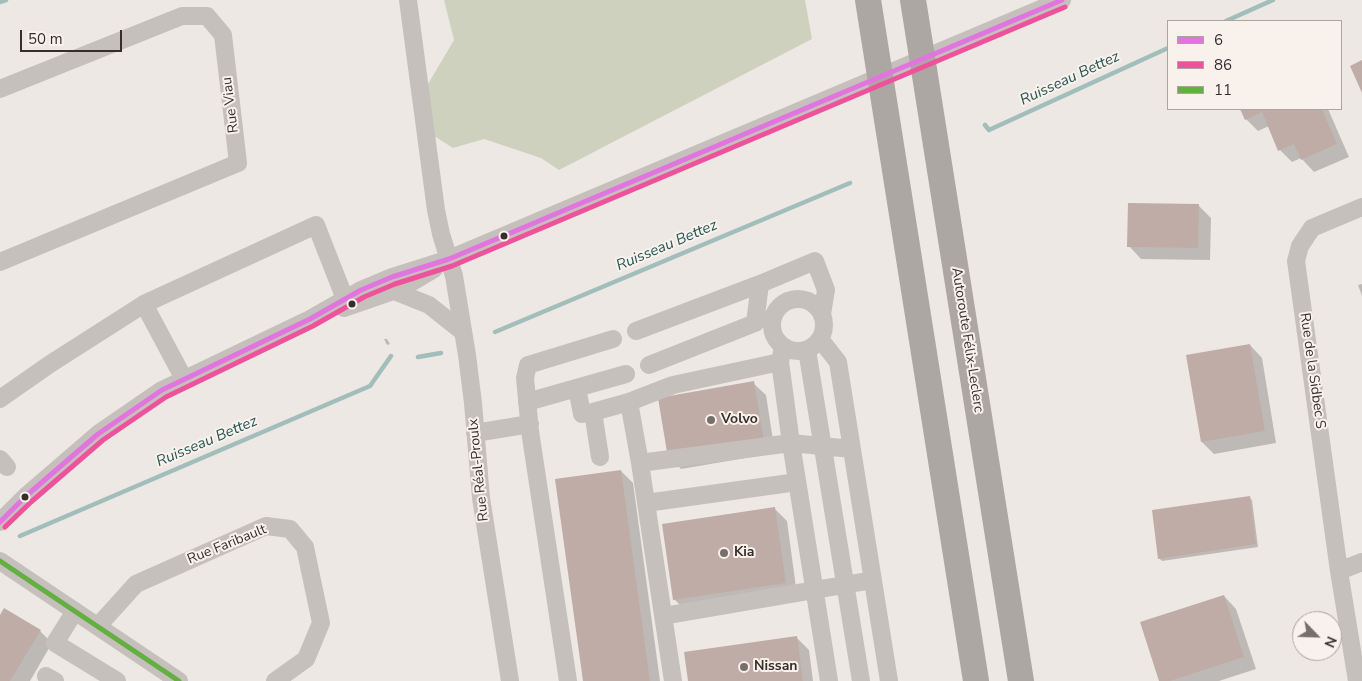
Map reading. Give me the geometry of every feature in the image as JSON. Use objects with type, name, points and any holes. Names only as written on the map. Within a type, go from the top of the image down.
[{"type":"highway","points":[[868,0],[976,681]]},
{"type":"highway","name":"Autoroute Félix-Leclerc","points":[[913,0],[1022,681]]},
{"type":"street","name":"Rue Réal-Proulx","points":[[408,0],[436,210],[449,259],[463,332],[471,388],[481,498],[510,681]]},
{"type":"street","points":[[0,522],[26,496],[98,434],[162,390],[184,379],[392,277],[449,259],[1062,0]]},
{"type":"street","name":"Rue Viau","points":[[0,89],[182,16],[206,16],[223,36],[238,163],[0,262]]},
{"type":"street","name":"Rue de la Sidbec S","points":[[1357,681],[1339,571],[1296,261],[1300,246],[1312,228],[1362,207]]},
{"type":"street","points":[[0,399],[50,364],[144,304],[316,225],[345,300]]},
{"type":"street","points":[[310,318],[366,302],[411,284],[449,259]]},
{"type":"street","points":[[636,331],[815,261],[826,290],[822,314],[824,323],[814,344],[823,446],[861,681]]},
{"type":"street","points":[[649,365],[755,323],[760,284]]},
{"type":"street","points":[[394,291],[429,305],[463,332]]},
{"type":"street","points":[[822,314],[810,302],[792,299],[777,308],[771,325],[781,355],[791,443],[829,681]]},
{"type":"street","points":[[144,304],[184,379]]},
{"type":"street","points":[[568,681],[530,424],[525,378],[528,365],[613,339]]},
{"type":"street","points":[[577,388],[582,414],[593,412],[629,402],[673,385],[814,344]]},
{"type":"street","points":[[814,344],[838,362],[889,681]]},
{"type":"street","points":[[527,402],[626,374]]},
{"type":"street","points":[[629,402],[673,681]]},
{"type":"street","points":[[593,412],[600,457]]},
{"type":"street","points":[[475,433],[530,424]]},
{"type":"street","points":[[640,463],[791,443],[852,449]]},
{"type":"street","points":[[646,503],[797,482]]},
{"type":"street","name":"Rue Faribault","points":[[98,626],[136,584],[266,526],[290,528],[306,547],[321,623],[306,659],[275,681]]},
{"type":"street","points":[[0,561],[180,681]]},
{"type":"street","points":[[1339,571],[1362,562]]},
{"type":"street","points":[[663,616],[873,580]]},
{"type":"street","points":[[75,611],[55,643],[117,681]]},
{"type":"green space","points":[[444,0],[805,0],[812,39],[559,170],[541,158],[484,139],[453,148],[417,125],[428,84],[454,40]]},
{"type":"building","points":[[1362,60],[1362,93],[1350,66]]},
{"type":"building","points":[[1240,110],[1322,110],[1337,144],[1301,160],[1294,144],[1278,151],[1262,112],[1245,120]]},
{"type":"building","points":[[1128,203],[1199,204],[1198,248],[1127,247]]},
{"type":"building","points":[[1250,344],[1265,431],[1201,442],[1186,355]]},
{"type":"building","name":"Volvo","points":[[754,381],[764,441],[668,458],[658,398]]},
{"type":"building","points":[[621,470],[650,681],[583,681],[555,479]]},
{"type":"building","points":[[1250,496],[1256,544],[1158,559],[1152,510]]},
{"type":"building","name":"Kia","points":[[775,507],[786,583],[673,600],[662,524]]},
{"type":"building","points":[[1224,595],[1244,657],[1170,681],[1159,681],[1140,622]]},
{"type":"building","points":[[4,608],[41,630],[10,681],[0,681],[0,615]]},
{"type":"building","name":"Nissan","points":[[797,636],[803,681],[688,681],[684,652]]},
{"type":"waterway","points":[[0,2],[6,0]]},
{"type":"waterway","name":"Ruisseau Bettez","points":[[1228,20],[1273,0]]},
{"type":"waterway","name":"Ruisseau Bettez","points":[[985,125],[989,130],[1167,48]]},
{"type":"waterway","name":"Ruisseau Bettez","points":[[495,332],[850,183]]},
{"type":"waterway","name":"Ruisseau Bettez","points":[[418,357],[441,353]]},
{"type":"waterway","name":"Ruisseau Bettez","points":[[20,536],[370,386],[391,356]]},
{"type":"transit line","name":"6","points":[[0,522],[26,496],[98,434],[162,390],[310,319],[361,290],[392,277],[449,259],[1062,0]]},
{"type":"transit line","name":"86","points":[[5,527],[103,440],[166,397],[313,326],[364,297],[395,284],[452,266],[1065,7]]},
{"type":"transit line","name":"11","points":[[0,561],[179,681]]},
{"type":"place","name":"Volvo","points":[[711,420]]},
{"type":"place","name":"Kia","points":[[724,553]]},
{"type":"place","name":"Nissan","points":[[744,667]]}]
